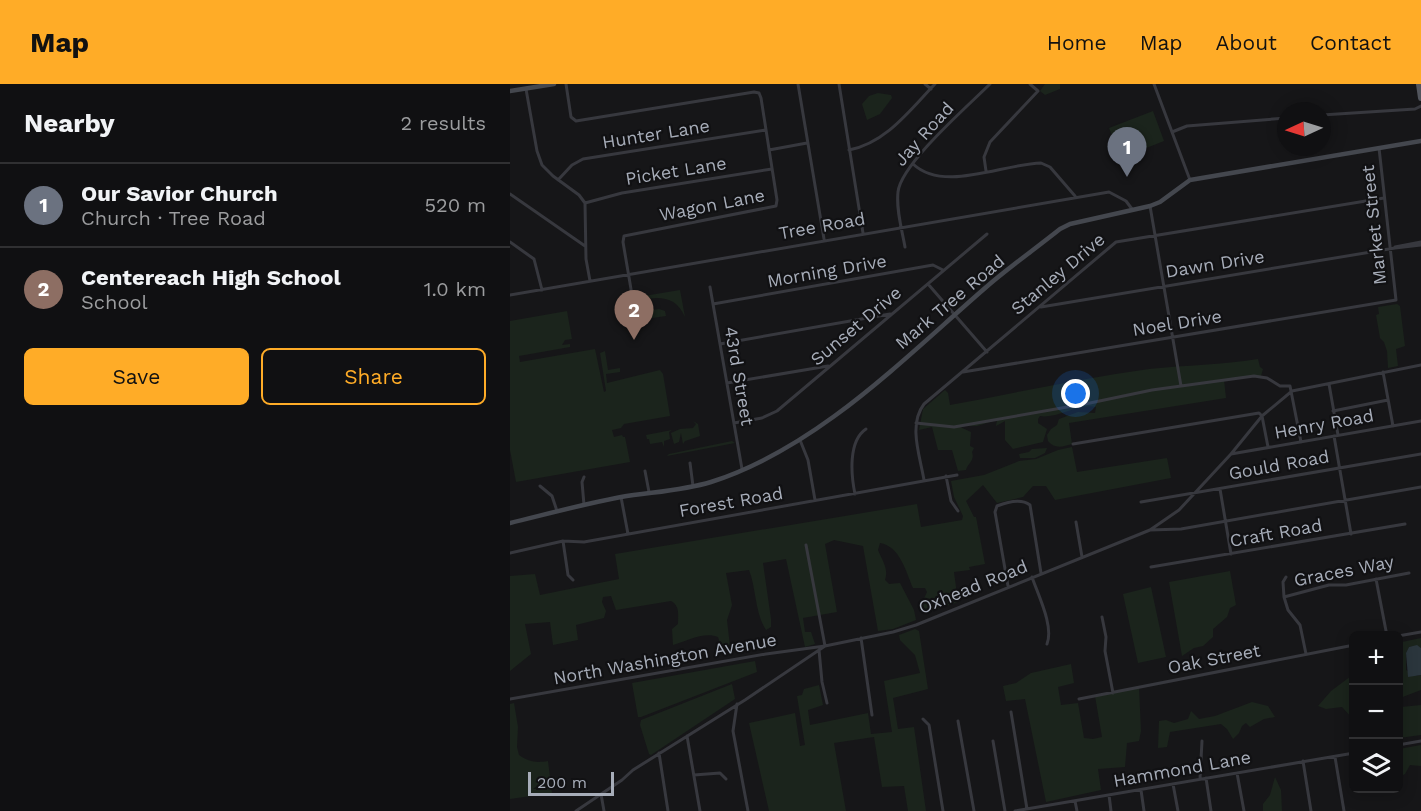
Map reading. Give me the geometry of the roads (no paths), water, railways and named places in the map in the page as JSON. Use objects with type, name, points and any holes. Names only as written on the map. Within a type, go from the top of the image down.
[{"type":"main road","points":[[1419,84],[1421,99]]},
{"type":"street","points":[[510,91],[554,84]]},
{"type":"street","name":"Wagon Lane","points":[[566,84],[571,117],[576,121],[756,92],[760,94],[777,205],[774,208],[624,236],[632,295]]},
{"type":"street","points":[[804,84],[798,84],[824,239]]},
{"type":"street","points":[[838,84],[863,232]]},
{"type":"street","points":[[925,84],[930,89]]},
{"type":"street","points":[[849,150],[867,145],[885,135],[935,84]]},
{"type":"street","name":"Jay Road","points":[[905,247],[898,191],[904,175],[990,84]]},
{"type":"street","points":[[986,171],[985,154],[990,142],[1038,91],[1030,84]]},
{"type":"street","points":[[1154,84],[1190,180]]},
{"type":"street","points":[[526,88],[539,158],[548,172],[579,195],[585,203],[585,246],[590,281]]},
{"type":"street","points":[[1331,115],[1416,109],[1421,106]]},
{"type":"street","points":[[1172,132],[1187,126],[1277,119]]},
{"type":"street","name":"Hunter Lane","points":[[558,180],[572,165],[583,159],[766,130]]},
{"type":"street","name":"Mark Tree Road","points":[[510,523],[621,497],[711,482],[800,440],[828,422],[1003,273],[1060,229],[1070,224],[1150,206],[1160,202],[1190,180],[1421,141]]},
{"type":"street","points":[[769,150],[807,143]]},
{"type":"street","name":"Market Street","points":[[1379,148],[1384,198],[1393,248],[1396,300]]},
{"type":"street","points":[[913,164],[939,177],[1041,163],[1050,167],[1075,196]]},
{"type":"street","name":"Picket Lane","points":[[585,203],[622,193],[772,169]]},
{"type":"street","name":"Tree Road","points":[[510,295],[1075,196],[1109,192],[1126,201],[1133,211]]},
{"type":"street","points":[[510,194],[585,246]]},
{"type":"street","name":"Stanley Drive","points":[[916,423],[924,404],[1116,242],[1384,198]]},
{"type":"street","points":[[1150,206],[1181,386]]},
{"type":"street","name":"Sunset Drive","points":[[734,423],[762,418],[777,411],[987,234]]},
{"type":"street","points":[[510,242],[534,260],[542,290]]},
{"type":"street","name":"Dawn Drive","points":[[1039,307],[1421,244]]},
{"type":"street","name":"Morning Drive","points":[[713,304],[933,266],[944,270]]},
{"type":"street","points":[[928,284],[987,352]]},
{"type":"street","name":"43rd Street","points":[[710,288],[742,469]]},
{"type":"street","name":"Noel Drive","points":[[963,372],[1396,300]]},
{"type":"street","points":[[720,344],[892,314]]},
{"type":"street","points":[[1150,530],[1179,510],[1231,454],[1262,416],[1292,391],[1421,365]]},
{"type":"street","points":[[727,383],[830,366]]},
{"type":"street","points":[[1383,372],[1393,426]]},
{"type":"street","points":[[924,480],[916,423],[934,427],[954,427],[1090,403],[1143,391],[1261,376],[1280,386],[1290,386],[1301,442]]},
{"type":"street","points":[[1329,384],[1351,534]]},
{"type":"street","points":[[1334,411],[1388,400]]},
{"type":"street","points":[[1073,444],[1259,412],[1262,416],[1268,447]]},
{"type":"street","name":"Henry Road","points":[[1231,454],[1421,421]]},
{"type":"street","points":[[855,494],[852,471],[854,451],[858,438],[866,429]]},
{"type":"street","points":[[800,440],[808,460],[815,501]]},
{"type":"street","name":"Gould Road","points":[[1141,502],[1421,454]]},
{"type":"street","points":[[690,463],[693,486]]},
{"type":"street","points":[[645,471],[649,492]]},
{"type":"street","name":"Forest Road","points":[[510,553],[563,541],[584,542],[957,475]]},
{"type":"street","points":[[946,476],[951,501],[958,511]]},
{"type":"street","points":[[583,480],[584,505]]},
{"type":"street","points":[[540,486],[552,496],[557,511]]},
{"type":"street","name":"Oxhead Road","points":[[576,811],[659,753],[825,646],[916,625],[1150,530],[1180,529],[1421,487]]},
{"type":"street","points":[[1220,489],[1231,554]]},
{"type":"street","points":[[621,497],[628,534]]},
{"type":"street","points":[[1008,586],[995,512],[997,506],[1011,502],[1026,502],[1030,505],[1041,573]]},
{"type":"street","points":[[1076,522],[1082,556]]},
{"type":"street","name":"Craft Road","points":[[1151,567],[1405,524]]},
{"type":"street","points":[[563,541],[568,575],[573,580]]},
{"type":"street","points":[[806,545],[825,646]]},
{"type":"street","name":"Graces Way","points":[[1284,597],[1329,585],[1346,585],[1409,573]]},
{"type":"street","points":[[1032,577],[1045,611],[1049,636],[1047,644]]},
{"type":"street","points":[[1286,577],[1283,582],[1284,597],[1288,610],[1300,625],[1306,654]]},
{"type":"street","points":[[1376,579],[1386,631]]},
{"type":"street","points":[[1102,617],[1106,637],[1105,651],[1113,693]]},
{"type":"street","points":[[1403,635],[1421,632]]},
{"type":"street","points":[[861,639],[872,715]]},
{"type":"street","name":"North Washington Avenue","points":[[510,699],[825,646]]},
{"type":"street","name":"Oak Street","points":[[1079,699],[1349,646]]},
{"type":"street","points":[[819,650],[822,682],[827,703]]},
{"type":"street","points":[[737,704],[733,731],[748,811]]},
{"type":"street","points":[[1011,712],[1027,809]]},
{"type":"street","points":[[924,719],[929,725],[943,811]]},
{"type":"street","points":[[958,721],[974,811]]},
{"type":"street","points":[[687,735],[700,811]]},
{"type":"street","points":[[993,741],[1005,811]]},
{"type":"street","points":[[1200,779],[1202,741]]},
{"type":"street","points":[[1403,744],[1421,741]]},
{"type":"street","points":[[659,753],[668,811]]},
{"type":"street","name":"Hammond Lane","points":[[1015,811],[1044,809],[1109,795],[1349,754]]},
{"type":"street","points":[[1335,756],[1344,811]]},
{"type":"street","points":[[1303,761],[1311,811]]},
{"type":"street","points":[[694,775],[720,773],[726,779]]},
{"type":"street","points":[[1237,773],[1244,811]]},
{"type":"street","points":[[1206,778],[1211,811]]},
{"type":"street","points":[[1173,784],[1178,811]]},
{"type":"street","points":[[1141,790],[1144,811]]},
{"type":"street","points":[[601,794],[604,811]]},
{"type":"street","points":[[1109,795],[1111,811]]},
{"type":"street","points":[[1076,801],[1077,811]]},
{"type":"place","name":"Our Savior Church","points":[[1127,177]]},
{"type":"place","name":"Centereach High School","points":[[634,340]]}]
